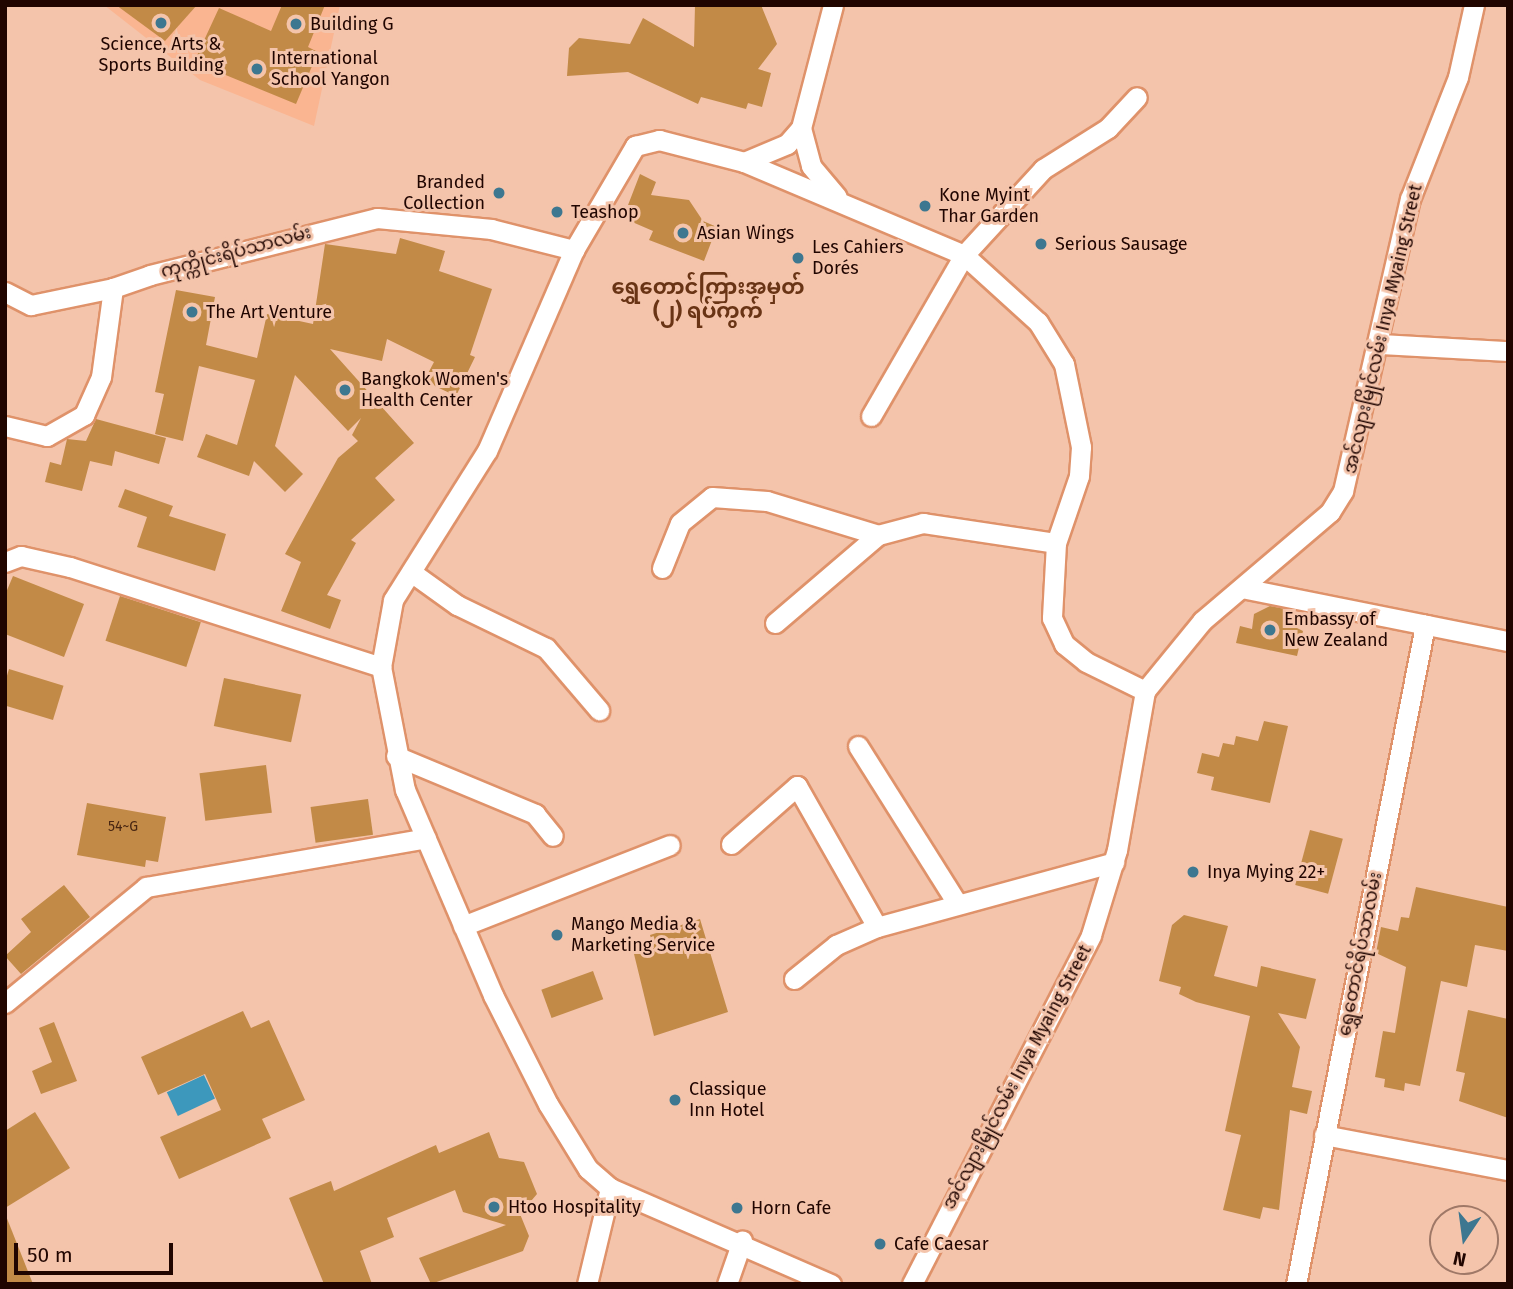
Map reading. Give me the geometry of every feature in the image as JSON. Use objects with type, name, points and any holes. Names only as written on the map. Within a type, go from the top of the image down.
[{"type":"street","points":[[744,162],[787,144],[801,128],[833,5]]},
{"type":"street","name":"အင်လျားမြိုင်လမ်း Inya Myaing Street","points":[[912,1284],[1080,959],[1114,862],[1145,691],[1202,621],[1330,512],[1343,491],[1381,344],[1410,199],[1458,77],[1474,5]]},
{"type":"street","points":[[871,416],[964,255],[1043,169],[1108,128],[1137,97]]},
{"type":"street","points":[[801,128],[811,166],[846,205]]},
{"type":"street","points":[[831,1284],[742,1241],[610,1188],[588,1169],[548,1104],[463,926],[426,838],[396,756],[381,667],[393,600],[487,451],[574,250],[635,146],[659,140],[744,162],[964,255],[1038,322],[1073,390],[1079,476],[1056,543],[1048,597],[1064,644],[1114,678],[1145,691]]},
{"type":"street","name":"ကုက္ကိုင်းရိပ်သာလမ်း","points":[[5,292],[31,305],[113,288],[258,243],[377,218],[455,224],[574,250]]},
{"type":"street","points":[[5,426],[47,436],[83,415],[101,377],[113,288]]},
{"type":"street","points":[[1381,344],[1508,351]]},
{"type":"street","points":[[662,568],[680,523],[712,497],[781,505],[878,535]]},
{"type":"street","points":[[775,623],[878,535],[923,523],[1056,543]]},
{"type":"street","points":[[5,562],[21,556],[69,568],[381,667]]},
{"type":"street","points":[[411,572],[457,605],[545,649],[599,710]]},
{"type":"street","points":[[1242,588],[1508,641]]},
{"type":"street","name":"ရွှေတောင်ရိပ်သာလမ်း","points":[[1296,1284],[1425,625]]},
{"type":"street","points":[[858,746],[957,903]]},
{"type":"street","points":[[396,756],[536,814],[553,836]]},
{"type":"street","points":[[731,844],[797,786],[877,927]]},
{"type":"street","points":[[5,1003],[145,887],[426,838]]},
{"type":"street","points":[[463,926],[670,845]]},
{"type":"street","points":[[794,979],[836,945],[877,927],[1114,862]]},
{"type":"street","points":[[1325,1135],[1508,1170]]},
{"type":"street","points":[[587,1284],[610,1188]]},
{"type":"street","points":[[727,1284],[742,1241]]},
{"type":"shaded area","name":"International School Yangon","points":[[104,5],[340,5],[314,126],[200,80]]},
{"type":"water","points":[[204,1075],[215,1099],[178,1116],[167,1092]]},
{"type":"building","name":"Science, Arts & Sports Building","points":[[116,5],[197,5],[165,41]]},
{"type":"building","points":[[282,5],[325,5],[308,47],[318,52],[296,104],[194,62],[219,8],[271,31]]},
{"type":"building","points":[[695,5],[761,5],[777,44],[758,69],[771,73],[762,107],[748,103],[746,109],[701,97],[698,104],[628,72],[567,76],[569,48],[579,38],[630,44],[643,18],[694,47]]},
{"type":"building","name":"Asian Wings","points":[[640,174],[656,182],[651,195],[689,200],[703,221],[717,227],[704,261],[649,240],[653,231],[623,218]]},
{"type":"building","points":[[400,238],[445,251],[439,271],[492,289],[470,355],[475,357],[456,396],[424,381],[434,362],[387,339],[382,361],[330,349],[414,443],[375,478],[395,500],[351,540],[356,543],[327,595],[341,600],[330,629],[281,611],[301,562],[285,554],[338,458],[358,441],[352,435],[361,418],[348,431],[295,375],[275,446],[303,474],[285,492],[254,461],[249,476],[197,457],[206,434],[237,445],[255,380],[199,366],[183,441],[155,434],[164,394],[155,392],[176,290],[215,297],[206,345],[257,358],[267,314],[313,324],[325,244],[396,254]]},
{"type":"building","points":[[96,419],[166,438],[159,464],[115,451],[112,466],[90,461],[82,491],[45,482],[50,462],[61,465],[67,439],[86,441]]},
{"type":"building","points":[[125,489],[173,506],[169,516],[226,534],[215,571],[137,547],[147,517],[118,507]]},
{"type":"building","points":[[13,576],[84,604],[64,657],[5,634],[5,595]]},
{"type":"building","points":[[120,596],[201,622],[186,667],[105,641]]},
{"type":"building","name":"Embassy of New Zealand","points":[[1270,606],[1295,611],[1293,626],[1303,631],[1297,656],[1236,643],[1240,626],[1252,629],[1254,614]]},
{"type":"building","points":[[9,669],[64,686],[53,720],[5,705],[5,682]]},
{"type":"building","points":[[224,678],[301,694],[291,742],[214,726]]},
{"type":"building","points":[[1264,721],[1288,726],[1270,803],[1211,790],[1214,777],[1197,773],[1202,753],[1219,757],[1223,743],[1234,745],[1236,736],[1258,741]]},
{"type":"building","points":[[266,765],[272,813],[205,821],[199,773]]},
{"type":"building","points":[[368,799],[373,835],[316,843],[311,807]]},
{"type":"building","points":[[87,803],[166,817],[158,862],[146,860],[145,867],[77,855]]},
{"type":"building","points":[[1310,830],[1343,839],[1328,894],[1295,885]]},
{"type":"building","points":[[64,885],[90,917],[21,974],[5,956],[31,932],[21,919]]},
{"type":"building","points":[[1416,887],[1508,907],[1508,951],[1475,945],[1467,987],[1441,981],[1420,1086],[1405,1083],[1404,1091],[1384,1087],[1385,1079],[1375,1077],[1383,1031],[1395,1033],[1406,967],[1376,953],[1381,927],[1398,931],[1401,917],[1409,918]]},
{"type":"building","points":[[1184,915],[1228,926],[1214,976],[1257,987],[1261,966],[1316,979],[1306,1019],[1278,1013],[1300,1047],[1292,1087],[1312,1091],[1307,1114],[1290,1110],[1279,1210],[1263,1207],[1260,1219],[1223,1210],[1241,1135],[1225,1131],[1250,1016],[1196,1002],[1179,994],[1181,987],[1159,981],[1172,925]]},
{"type":"building","points":[[700,919],[728,1012],[654,1036],[634,954],[654,948],[650,935]]},
{"type":"building","points":[[593,971],[603,999],[552,1018],[541,990]]},
{"type":"building","points":[[1468,1010],[1508,1019],[1508,1118],[1459,1101],[1465,1073],[1456,1071]]},
{"type":"building","points":[[243,1011],[251,1028],[269,1020],[305,1100],[262,1119],[271,1138],[179,1179],[160,1137],[221,1110],[205,1074],[158,1095],[141,1057]]},
{"type":"building","points":[[54,1022],[77,1081],[41,1094],[32,1071],[52,1062],[39,1028]]},
{"type":"building","points":[[35,1112],[70,1168],[5,1208],[5,1131]]},
{"type":"building","name":"Htoo Hospitality","points":[[489,1132],[499,1158],[524,1162],[537,1194],[520,1214],[529,1236],[523,1251],[431,1284],[419,1258],[506,1225],[463,1212],[455,1190],[387,1218],[394,1237],[360,1251],[372,1284],[324,1284],[289,1198],[331,1181],[334,1191],[436,1145],[439,1153]]},
{"type":"building","points":[[6,1216],[33,1284],[5,1284]]},
{"type":"place","name":"Science, Arts & Sports Building","points":[[161,23]]},
{"type":"place","name":"Building G","points":[[296,24]]},
{"type":"place","name":"International School Yangon","points":[[257,69]]},
{"type":"place","name":"Branded Collection","points":[[499,193]]},
{"type":"place","name":"Kone Myint Thar Garden","points":[[925,206]]},
{"type":"place","name":"Teashop","points":[[557,212]]},
{"type":"place","name":"Asian Wings","points":[[683,233]]},
{"type":"place","name":"Serious Sausage","points":[[1041,244]]},
{"type":"place","name":"Les Cahiers Dorés","points":[[798,258]]},
{"type":"place","name":"The Art Venture","points":[[192,312]]},
{"type":"place","name":"Bangkok Women's Health Center","points":[[345,390]]},
{"type":"place","name":"Embassy of New Zealand","points":[[1270,630]]},
{"type":"place","name":"Inya Mying 22+","points":[[1193,872]]},
{"type":"place","name":"Mango Media & Marketing Service","points":[[557,935]]},
{"type":"place","name":"Classique Inn Hotel","points":[[675,1100]]},
{"type":"place","name":"Htoo Hospitality","points":[[494,1207]]},
{"type":"place","name":"Horn Cafe","points":[[737,1208]]},
{"type":"place","name":"Cafe Caesar","points":[[880,1244]]},
{"type":"district","name":"ရွှေတောင်ကြားအမှတ် (၂) ရပ်ကွက်","points":[[708,299]]}]
